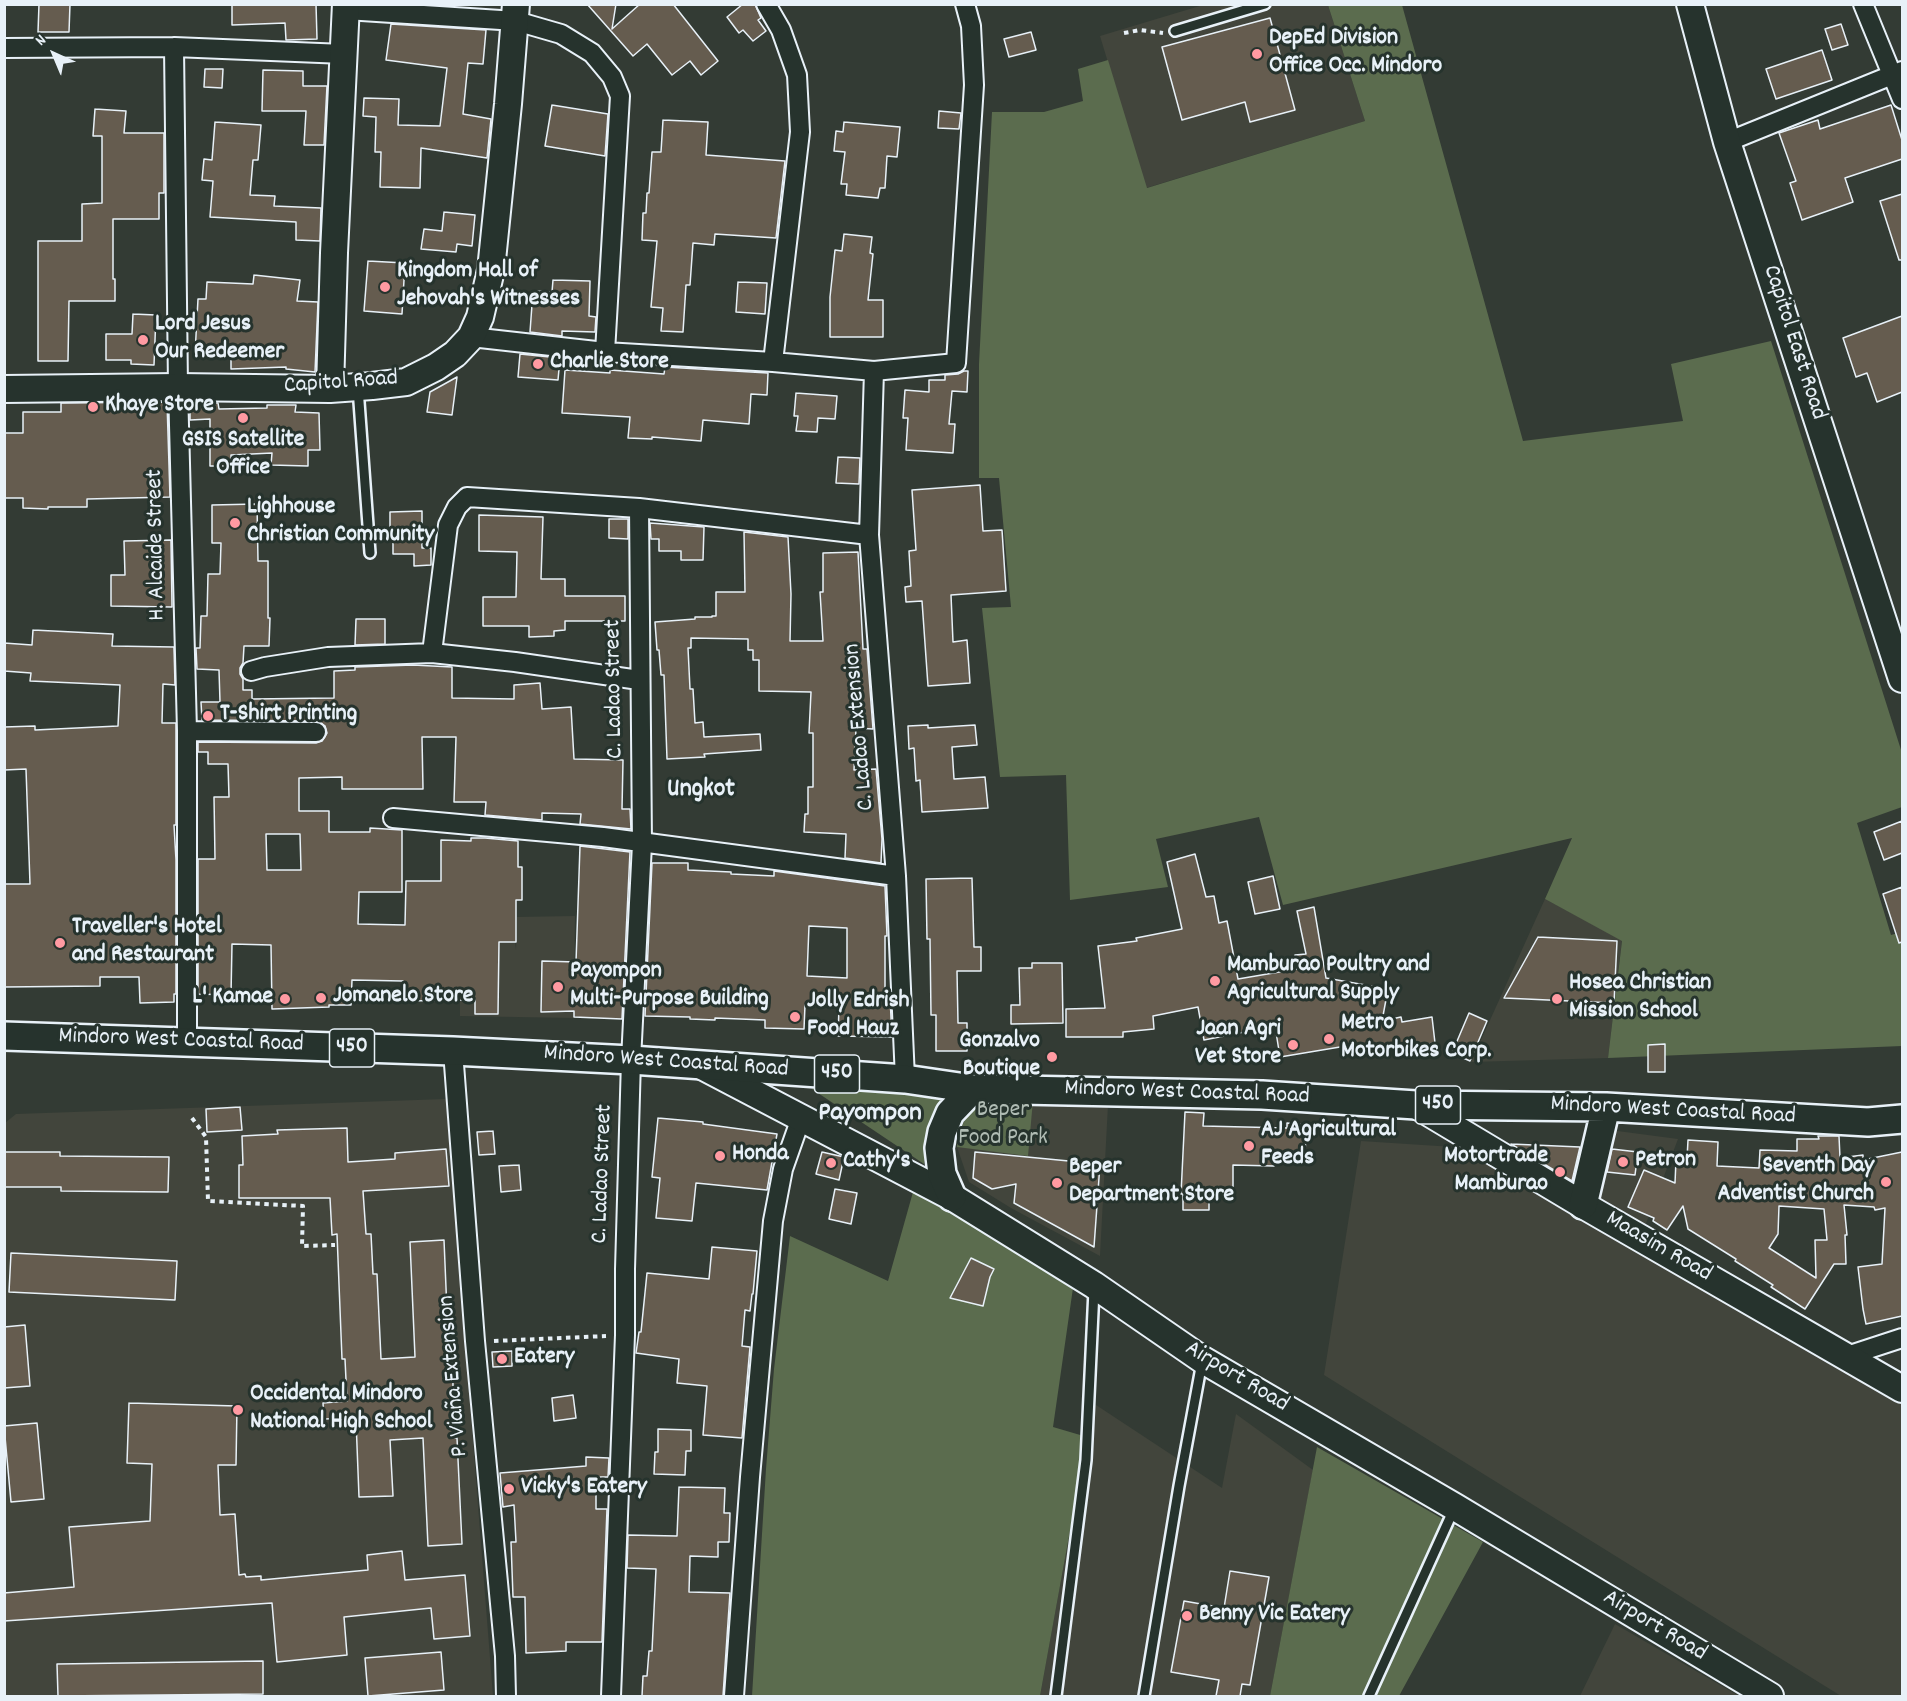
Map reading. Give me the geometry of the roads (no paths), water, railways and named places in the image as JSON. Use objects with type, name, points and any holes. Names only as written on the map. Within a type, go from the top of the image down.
[{"type":"main road","name":"Mindoro West Coastal Road","points":[[4,1036],[453,1051],[631,1060],[905,1079],[974,1089],[1262,1095],[1416,1105],[1606,1107],[1868,1122],[1902,1119]]},
{"type":"main road","points":[[952,1197],[942,1174],[939,1148],[942,1132],[950,1113],[974,1089]]},
{"type":"main road","points":[[1583,1204],[1606,1107]]},
{"type":"street","points":[[766,4],[781,30],[797,75],[800,132],[773,362]]},
{"type":"street","points":[[471,338],[605,352],[773,362],[874,371],[956,363],[974,86],[971,26],[965,4]]},
{"type":"street","name":"Capitol East Road","points":[[1690,4],[1727,142],[1902,679]]},
{"type":"street","points":[[1863,4],[1897,73],[1902,99]]},
{"type":"street","points":[[330,389],[346,7],[516,13],[561,34],[592,53],[612,77],[621,96],[605,352]]},
{"type":"street","name":"Capitol Road","points":[[4,389],[178,387],[330,389],[358,387],[406,382],[436,367],[455,354],[471,338],[480,317],[491,270],[516,13]]},
{"type":"street","points":[[4,48],[174,47],[344,54]]},
{"type":"street","name":"H. Alcaide Street","points":[[174,47],[178,387],[187,731],[187,1042]]},
{"type":"street","points":[[1727,142],[1897,73]]},
{"type":"street","name":"C. Ladao Extension","points":[[874,371],[869,535],[896,876],[905,1079]]},
{"type":"street","points":[[432,653],[448,525],[457,507],[467,497],[639,508],[869,535]]},
{"type":"street","name":"C. Ladao Street","points":[[611,1696],[625,1335],[631,1060],[642,844],[639,508]]},
{"type":"street","points":[[251,671],[328,657],[432,653],[515,662],[639,680]]},
{"type":"street","points":[[187,731],[316,732]]},
{"type":"street","points":[[393,818],[591,836],[896,876]]},
{"type":"street","name":"P. Viaña Extension","points":[[453,1051],[475,1341],[507,1696]]},
{"type":"street","name":"Airport Road","points":[[700,1065],[952,1197],[1094,1285],[1203,1360],[1455,1507],[1770,1696]]},
{"type":"street","name":"Maasim Road","points":[[1416,1105],[1902,1389]]},
{"type":"street","points":[[735,1696],[751,1465],[773,1221],[783,1169],[801,1118]]},
{"type":"street","points":[[1847,1356],[1902,1338]]},
{"type":"lane","points":[[1175,32],[1265,4]]},
{"type":"lane","points":[[358,387],[370,553]]},
{"type":"lane","points":[[1056,1696],[1086,1460],[1094,1285]]},
{"type":"lane","points":[[1144,1696],[1179,1486],[1203,1360]]},
{"type":"lane","points":[[1369,1696],[1455,1507]]},
{"type":"place","name":"DepEd Division Office Occ. Mindoro","points":[[1257,54]]},
{"type":"place","name":"Kingdom Hall of Jehovah's Witnesses","points":[[385,287]]},
{"type":"place","name":"Lord Jesus Our Redeemer","points":[[143,340]]},
{"type":"place","name":"Charlie Store","points":[[538,364]]},
{"type":"place","name":"Khaye Store","points":[[93,407]]},
{"type":"place","name":"GSIS Satellite Office","points":[[243,418]]},
{"type":"place","name":"Lighhouse Christian Community","points":[[235,523]]},
{"type":"place","name":"T-Shirt Printing","points":[[208,716]]},
{"type":"place","name":"Traveller's Hotel and Restaurant","points":[[60,943]]},
{"type":"place","name":"Mamburao Poultry and Agricultural Supply","points":[[1215,981]]},
{"type":"place","name":"Payompon Multi-Purpose Building","points":[[558,987]]},
{"type":"place","name":"Jomanelo Store","points":[[321,998]]},
{"type":"place","name":"L' Kamae","points":[[285,999]]},
{"type":"place","name":"Hosea Christian Mission School","points":[[1557,999]]},
{"type":"place","name":"Jolly Edrish Food Hauz","points":[[795,1017]]},
{"type":"place","name":"Metro Motorbikes Corp.","points":[[1329,1039]]},
{"type":"place","name":"Jaan Agri Vet Store","points":[[1293,1045]]},
{"type":"place","name":"Gonzalvo Boutique","points":[[1052,1057]]},
{"type":"place","name":"AJ Agricultural Feeds","points":[[1249,1146]]},
{"type":"place","name":"Honda","points":[[720,1156]]},
{"type":"place","name":"Petron","points":[[1623,1162]]},
{"type":"place","name":"Cathy's","points":[[831,1163]]},
{"type":"place","name":"Motortrade Mamburao","points":[[1560,1172]]},
{"type":"place","name":"Seventh Day Adventist Church","points":[[1886,1182]]},
{"type":"place","name":"Beper Department Store","points":[[1057,1183]]},
{"type":"place","name":"Eatery","points":[[502,1359]]},
{"type":"place","name":"Occidental Mindoro National High School","points":[[238,1410]]},
{"type":"place","name":"Vicky's Eatery","points":[[509,1489]]},
{"type":"place","name":"Benny Vic Eatery","points":[[1187,1616]]},
{"type":"district","name":"Ungkot","points":[[701,791]]},
{"type":"district","name":"Payompon","points":[[870,1115]]},
{"type":"park label","name":"Beper Food Park","points":[[1003,1126]]}]
